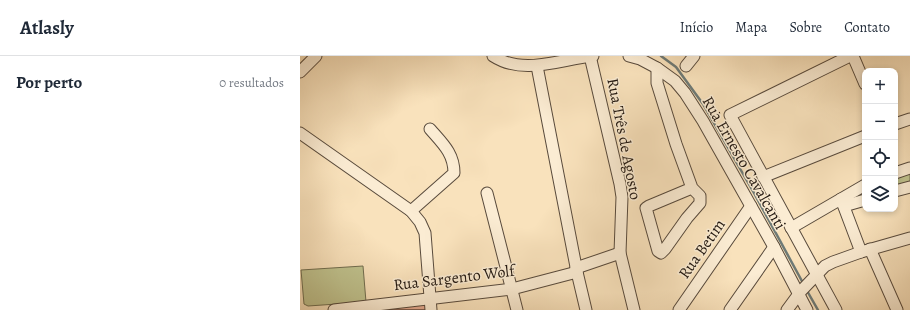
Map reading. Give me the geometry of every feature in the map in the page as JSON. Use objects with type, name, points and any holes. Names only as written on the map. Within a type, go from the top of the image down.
[{"type":"street","points":[[300,72],[316,56]]},
{"type":"street","points":[[497,59],[511,64],[537,66],[591,56]]},
{"type":"street","name":"Rua Três de Agosto","points":[[591,56],[622,196],[620,253],[634,310]]},
{"type":"street","name":"Rua Ernesto Cavalcanti","points":[[630,56],[640,59],[657,68],[675,81],[685,93],[703,121],[800,293],[807,310]]},
{"type":"street","points":[[686,66],[694,56]]},
{"type":"street","points":[[725,113],[852,56],[862,78]]},
{"type":"street","points":[[537,66],[586,310]]},
{"type":"street","points":[[657,68],[659,88],[676,144],[692,188],[700,196],[700,203],[661,253],[658,251],[646,208],[692,188]]},
{"type":"street","name":"Rua Ernesto Cavalcanti","points":[[725,113],[763,177],[836,310]]},
{"type":"street","points":[[898,123],[910,119]]},
{"type":"street","points":[[411,211],[454,173],[454,164],[450,153],[430,129]]},
{"type":"street","points":[[300,134],[411,211],[420,222],[425,234],[431,310]]},
{"type":"street","points":[[763,177],[862,137]]},
{"type":"street","points":[[898,172],[910,168]]},
{"type":"street","points":[[791,228],[842,202],[862,187]]},
{"type":"street","points":[[898,190],[910,187]]},
{"type":"street","points":[[487,193],[517,310]]},
{"type":"street","points":[[842,202],[862,200]]},
{"type":"street","points":[[842,202],[865,250],[897,310]]},
{"type":"street","name":"Rua Betim","points":[[679,310],[751,206]]},
{"type":"street","points":[[787,310],[800,293],[825,266],[865,250],[910,238]]},
{"type":"street","points":[[730,310],[774,247]]},
{"type":"street","name":"Rua Sargento Wolf","points":[[334,310],[512,288],[577,270],[620,253]]},
{"type":"path","points":[[706,119],[725,113]]},
{"type":"green space","points":[[910,172],[910,187],[898,190],[898,175]]},
{"type":"green space","points":[[363,266],[366,302],[308,306],[304,304],[301,270]]},
{"type":"building","points":[[426,304],[427,310],[382,310]]},
{"type":"waterway","points":[[661,56],[676,67],[703,104],[803,283]]},
{"type":"waterway","points":[[806,289],[818,310]]}]
